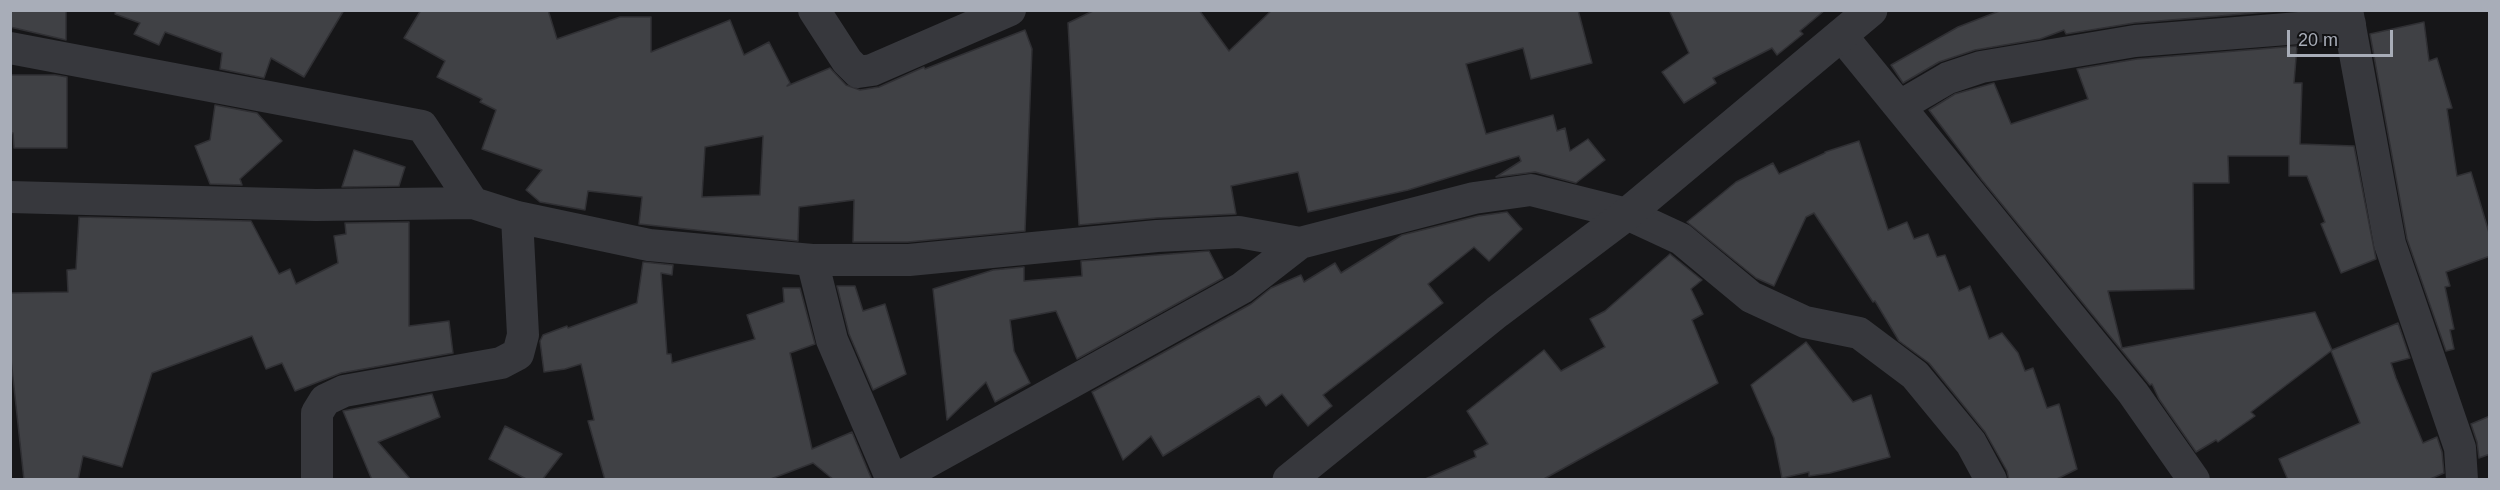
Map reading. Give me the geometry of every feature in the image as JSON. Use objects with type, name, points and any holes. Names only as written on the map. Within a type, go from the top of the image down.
[{"type":"street","points":[[814,10],[847,61],[858,72],[872,70],[1010,10]]},
{"type":"street","points":[[1289,480],[1497,312],[1627,214],[1871,10]]},
{"type":"street","points":[[1900,106],[1948,78],[1981,67],[2135,41],[2349,17],[2390,244],[2460,448],[2462,480]]},
{"type":"street","points":[[1841,35],[2133,393],[2194,480]]},
{"type":"street","points":[[10,48],[422,126],[473,203]]},
{"type":"street","points":[[812,260],[832,340],[893,480],[1242,288],[1300,243],[1474,198],[1531,190],[1627,214],[1681,239],[1751,297],[1806,322],[1859,333],[1915,375],[1971,443],[1991,480]]},
{"type":"street","points":[[10,197],[315,205],[473,203],[517,217],[649,245],[812,260],[909,260],[1157,236],[1239,232],[1300,243]]},
{"type":"street","points":[[317,480],[317,413],[325,400],[344,391],[501,363],[518,354],[522,335],[517,217]]},
{"type":"building","points":[[10,10],[66,10],[66,40],[10,27]]},
{"type":"building","points":[[116,10],[344,10],[304,77],[271,58],[264,78],[220,69],[222,53],[165,32],[159,45],[134,34],[140,23],[115,14]]},
{"type":"building","points":[[421,10],[548,10],[557,39],[620,17],[651,17],[651,52],[730,20],[744,55],[769,42],[790,83],[787,86],[830,68],[846,85],[860,90],[879,87],[924,67],[925,69],[1025,30],[1032,49],[1025,231],[908,242],[853,242],[854,200],[799,207],[798,241],[639,224],[642,197],[588,191],[585,210],[540,202],[526,190],[542,170],[482,149],[496,110],[480,102],[482,99],[437,77],[445,61],[404,38]],"holes":[[[763,136],[760,195],[702,197],[705,147]]]},
{"type":"building","points":[[1095,10],[1199,10],[1229,51],[1272,10],[1578,10],[1592,63],[1531,79],[1523,48],[1466,64],[1486,134],[1553,115],[1557,131],[1565,128],[1570,151],[1588,139],[1605,160],[1576,183],[1535,172],[1496,177],[1521,161],[1519,156],[1408,190],[1308,212],[1298,172],[1231,186],[1236,214],[1079,225],[1068,23]]},
{"type":"building","points":[[1669,10],[1825,10],[1800,31],[1803,34],[1777,55],[1772,48],[1713,78],[1716,83],[1684,103],[1662,72],[1689,53]]},
{"type":"building","points":[[2002,10],[2292,10],[2134,23],[2066,34],[2064,30],[2040,39],[1975,50],[1939,62],[1903,83],[1891,65],[1958,27]]},
{"type":"building","points":[[2424,22],[2429,61],[2437,58],[2452,108],[2447,109],[2457,176],[2471,172],[2490,236],[2490,256],[2446,272],[2450,286],[2445,287],[2454,329],[2450,330],[2454,349],[2446,351],[2407,239],[2370,34]]},
{"type":"building","points":[[2297,46],[2294,83],[2302,83],[2300,144],[2354,146],[2376,259],[2341,273],[2321,224],[2325,222],[2307,176],[2289,176],[2289,156],[2228,156],[2229,183],[2193,183],[2194,289],[2108,291],[2122,348],[2315,312],[2332,350],[2398,323],[2410,358],[2391,363],[2396,378],[2423,443],[2437,437],[2442,452],[2444,473],[2428,480],[2288,480],[2279,459],[2360,423],[2331,351],[2251,412],[2255,416],[2218,442],[2216,440],[2196,452],[2159,399],[2152,384],[2150,385],[1982,180],[1929,110],[1955,94],[1994,83],[2011,124],[2088,99],[2077,69],[2137,59]]},
{"type":"building","points":[[10,75],[67,77],[67,148],[14,148],[13,133],[10,134]]},
{"type":"building","points":[[215,105],[257,113],[282,141],[240,179],[242,185],[210,184],[195,146],[210,140]]},
{"type":"building","points":[[1859,141],[1888,230],[1907,222],[1914,239],[1928,234],[1937,257],[1945,255],[1959,291],[1970,286],[1989,339],[2002,333],[2018,353],[2025,371],[2033,368],[2047,408],[2059,404],[2077,469],[2055,480],[2009,480],[2007,471],[1985,432],[1929,363],[1899,341],[1875,301],[1873,302],[1814,213],[1806,217],[1774,286],[1756,278],[1687,222],[1736,182],[1773,163],[1779,174],[1825,152]]},
{"type":"building","points":[[354,150],[405,167],[399,186],[342,187]]},
{"type":"building","points":[[1507,212],[1522,229],[1489,261],[1474,247],[1428,284],[1443,303],[1323,395],[1332,406],[1308,426],[1282,394],[1266,406],[1259,396],[1163,456],[1151,436],[1123,460],[1092,392],[1251,304],[1271,288],[1301,275],[1304,282],[1335,263],[1341,273],[1402,235],[1478,216]]},
{"type":"building","points":[[79,217],[251,221],[279,274],[290,269],[296,284],[338,263],[334,236],[346,234],[345,223],[409,222],[409,326],[449,321],[453,353],[341,373],[295,391],[282,363],[266,369],[252,336],[152,373],[122,467],[83,456],[78,480],[24,480],[10,350],[10,293],[68,292],[67,270],[76,269]]},
{"type":"building","points":[[1209,251],[1223,278],[1077,359],[1056,311],[1010,320],[1014,351],[1030,383],[995,402],[986,382],[947,420],[933,289],[993,270],[1024,267],[1024,281],[1082,276],[1081,261]]},
{"type":"building","points":[[1670,254],[1702,280],[1691,289],[1703,314],[1692,320],[1718,383],[1542,480],[1423,480],[1476,457],[1474,451],[1488,444],[1467,411],[1544,350],[1561,371],[1605,347],[1590,319],[1605,311]]},
{"type":"building","points":[[643,262],[673,265],[672,275],[661,273],[667,354],[671,354],[672,363],[755,339],[747,315],[784,302],[783,288],[800,288],[815,344],[790,353],[812,449],[852,432],[872,480],[834,480],[813,463],[768,480],[605,480],[588,421],[594,420],[581,364],[544,372],[540,341],[543,335],[637,303]]},
{"type":"building","points":[[837,286],[855,286],[863,311],[885,304],[906,374],[873,390],[849,334]]},
{"type":"building","points":[[1806,342],[1853,402],[1871,395],[1890,457],[1830,473],[1809,476],[1809,472],[1782,478],[1774,438],[1751,385]]},
{"type":"building","points":[[432,394],[440,417],[378,442],[411,480],[372,480],[343,411]]},
{"type":"building","points":[[2490,416],[2490,454],[2479,458],[2471,424]]},
{"type":"building","points":[[505,426],[562,454],[542,480],[528,480],[489,459]]}]
